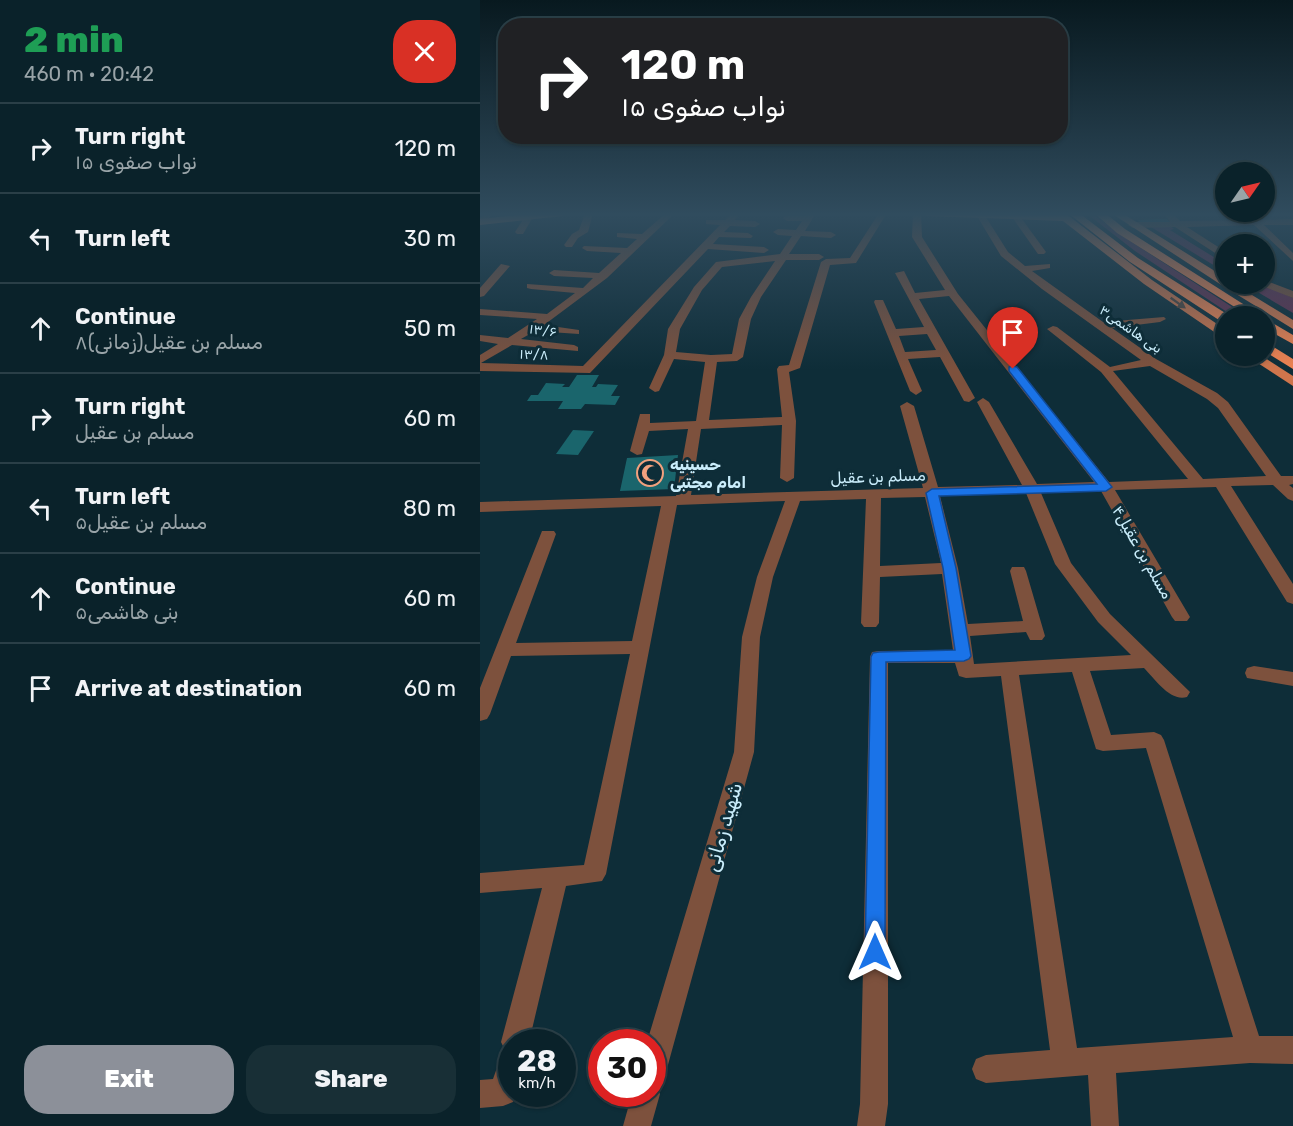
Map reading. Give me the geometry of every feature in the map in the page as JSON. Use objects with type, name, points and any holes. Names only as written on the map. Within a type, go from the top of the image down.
[{"type":"highway","points":[[1143,266],[1215,312]]},
{"type":"highway","points":[[1176,266],[1240,306]]},
{"type":"highway","points":[[1178,266],[1215,279]]},
{"type":"highway","points":[[1275,329],[1293,340]]},
{"type":"highway","points":[[1275,353],[1293,365]]},
{"type":"main road","points":[[1128,266],[1215,328]]},
{"type":"main road","points":[[1198,266],[1215,276]]},
{"type":"main road","points":[[1243,294],[1293,325]]},
{"type":"main road","points":[[1269,366],[1293,382]]},
{"type":"street","points":[[480,294],[505,266]]},
{"type":"street","points":[[480,360],[549,317],[585,291],[614,266]]},
{"type":"street","name":"۱۳/۸","points":[[480,367],[586,370],[687,266]]},
{"type":"street","points":[[655,388],[670,355],[674,329],[698,289],[718,266]]},
{"type":"street","points":[[670,355],[711,359],[737,357],[745,319],[776,266]]},
{"type":"street","points":[[787,478],[789,422],[783,369],[794,368],[825,266]]},
{"type":"street","name":"مسلم بن عقیل۴","points":[[935,266],[952,293],[1106,487],[1181,617]]},
{"type":"street","name":"بنی هاشمی۳","points":[[1020,266],[1152,362],[1212,396],[1223,405],[1276,480]]},
{"type":"street","points":[[554,273],[603,276]]},
{"type":"street","points":[[900,273],[969,398]]},
{"type":"street","points":[[531,286],[585,291]]},
{"type":"street","points":[[1275,288],[1293,295]]},
{"type":"street","points":[[912,296],[952,293]]},
{"type":"street","points":[[879,302],[916,391]]},
{"type":"street","points":[[500,313],[510,305]]},
{"type":"street","points":[[480,312],[549,317]]},
{"type":"street","points":[[1101,326],[1160,319]]},
{"type":"street","points":[[533,327],[575,332]]},
{"type":"street","points":[[1053,328],[1105,369],[1200,484]]},
{"type":"street","points":[[892,333],[931,330]]},
{"type":"street","name":"۱۳/۶","points":[[480,338],[574,349]]},
{"type":"street","points":[[901,356],[944,353]]},
{"type":"street","points":[[480,883],[594,874],[651,599],[676,501],[699,425],[711,359]]},
{"type":"street","points":[[1115,368],[1152,362]]},
{"type":"street","points":[[983,402],[1032,489],[1063,564],[1104,618],[1179,692]]},
{"type":"street","points":[[907,406],[932,493],[950,568],[966,671],[1147,661]]},
{"type":"street","points":[[637,451],[644,421],[699,425],[789,422]]},
{"type":"street","points":[[1276,480],[1293,496]]},
{"type":"street","name":"مسلم بن عقیل","points":[[480,507],[1293,481]]},
{"type":"street","points":[[1222,483],[1293,598]]},
{"type":"street","points":[[870,623],[874,494]]},
{"type":"street","name":"شهید زمانی","points":[[664,1029],[744,752],[751,637],[765,577],[794,497]]},
{"type":"street","points":[[480,714],[514,618],[548,534]]},
{"type":"street","points":[[873,572],[950,568]]},
{"type":"street","points":[[960,630],[1034,631],[1018,571]]},
{"type":"street","points":[[504,650],[642,647]]},
{"type":"street","points":[[871,1126],[874,1104],[879,657],[964,656]]},
{"type":"street","points":[[1078,664],[1103,743],[1154,740],[1250,1049]]},
{"type":"street","points":[[1009,668],[1066,1064]]},
{"type":"street","points":[[1254,673],[1293,679]]},
{"type":"street","points":[[518,1029],[556,877]]},
{"type":"street","points":[[986,1069],[1250,1049],[1293,1050]]},
{"type":"street","points":[[1101,1061],[1105,1126]]},
{"type":"street","points":[[480,1094],[498,1092]]},
{"type":"street","points":[[637,1126],[642,1107]]},
{"type":"shaded area","points":[[1157,266],[1168,266],[1230,306],[1218,306]]},
{"type":"shaded area","points":[[1275,290],[1293,298],[1293,313],[1261,294],[1275,294]]},
{"type":"building","points":[[577,375],[599,375],[592,387],[598,384],[618,385],[611,396],[620,396],[615,405],[585,404],[581,409],[558,409],[563,401],[527,401],[531,395],[538,395],[546,383],[565,384],[562,387],[569,387]]},
{"type":"building","points":[[573,430],[594,431],[578,455],[556,454]]},
{"type":"building","name":"حسینیه امام مجتبی","points":[[678,455],[674,489],[620,491],[627,458]]},
{"type":"place","name":"حسینیه امام مجتبی","points":[[650,473]]},
{"type":"route","points":[[875,952],[879,657],[964,656],[950,568],[932,493],[1106,487],[1013,369]]}]
